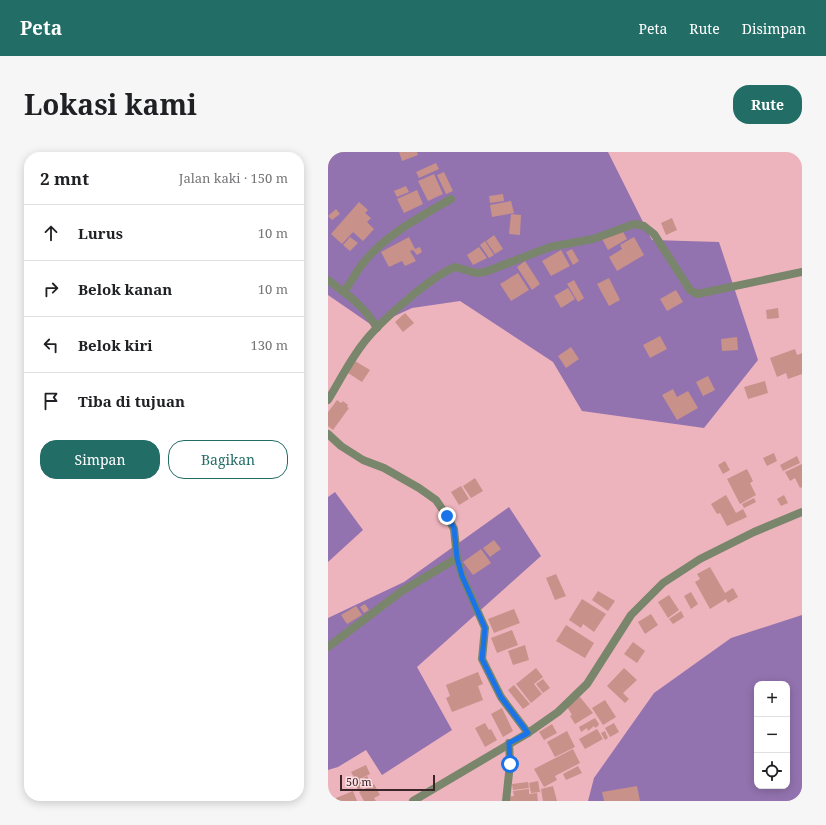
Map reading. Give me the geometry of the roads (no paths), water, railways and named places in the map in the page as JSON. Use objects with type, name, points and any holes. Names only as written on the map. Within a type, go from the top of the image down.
[{"type":"street","points":[[344,292],[361,266],[375,250],[422,216],[451,199]]},
{"type":"street","points":[[328,400],[362,345],[377,328],[436,276],[455,267],[476,273],[485,272],[550,247],[593,239],[634,224],[644,226],[654,234],[690,290],[697,294],[802,272]]},
{"type":"street","points":[[328,280],[344,292],[370,316],[377,328]]},
{"type":"street","points":[[328,434],[341,446],[363,460],[405,480],[436,500],[454,528],[457,558],[466,587],[485,628],[482,659],[501,697],[528,733]]},
{"type":"street","points":[[413,801],[528,733],[558,712],[587,684],[631,615],[663,583],[700,559],[754,532],[802,512]]},
{"type":"street","points":[[328,647],[402,591],[457,558]]},
{"type":"street","points":[[506,801],[510,764],[509,743]]}]
